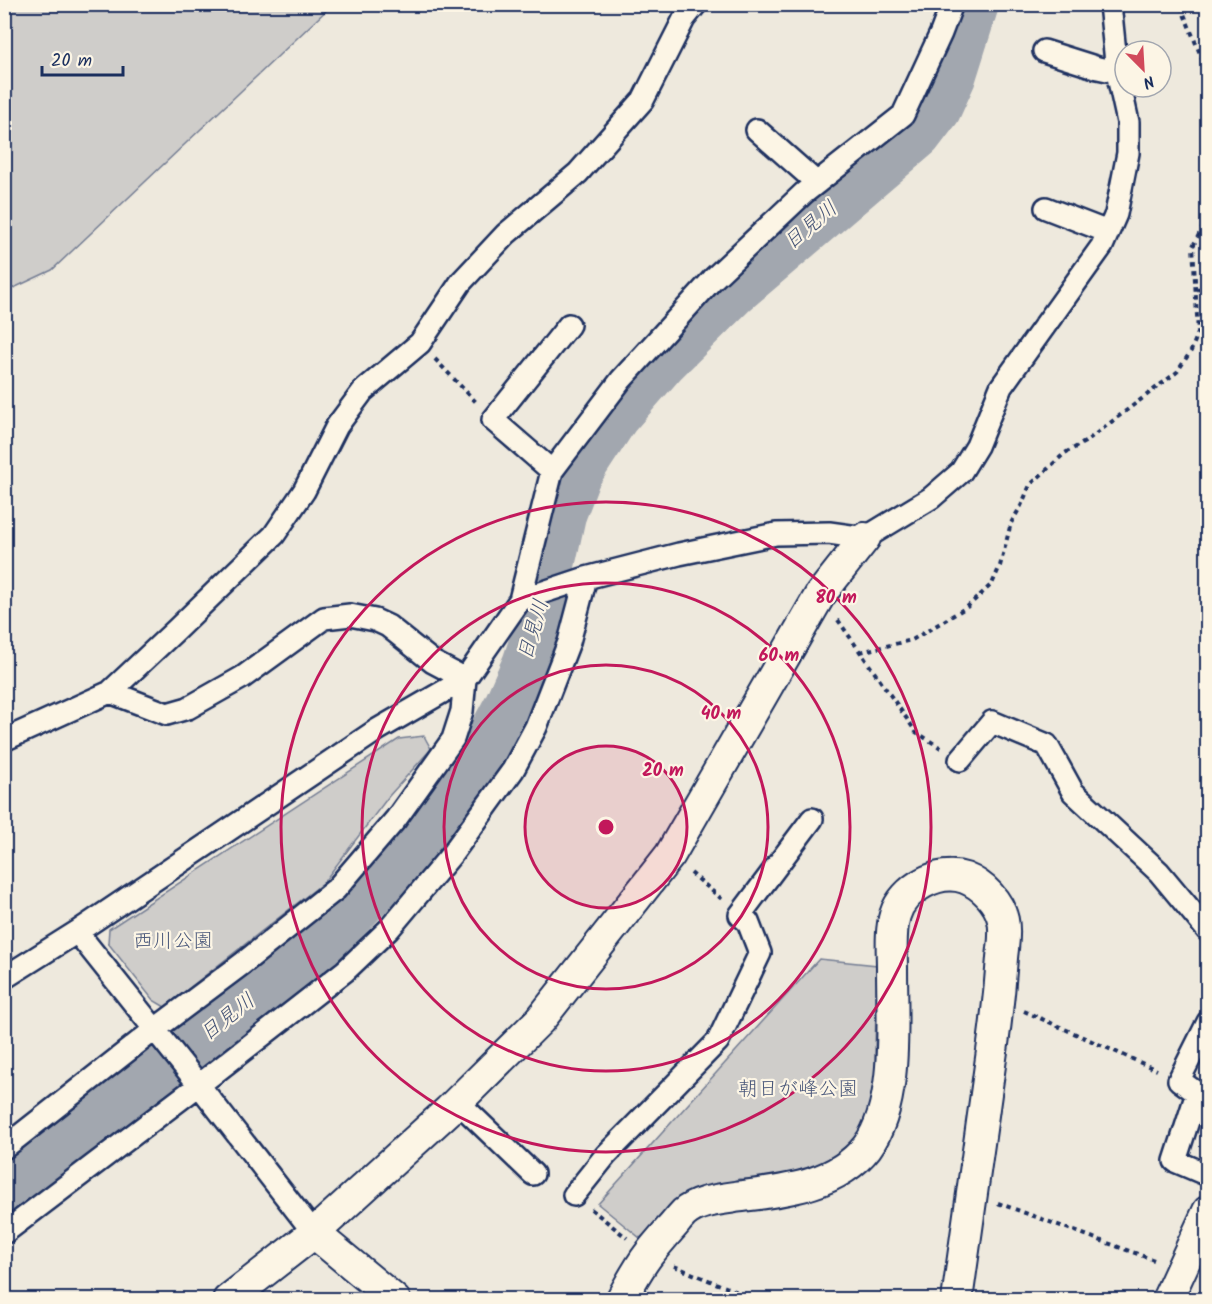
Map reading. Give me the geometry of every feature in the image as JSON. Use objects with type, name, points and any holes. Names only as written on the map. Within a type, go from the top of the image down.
[{"type":"street","points":[[4,740],[110,692],[274,535],[304,491],[337,426],[363,391],[420,343],[461,282],[506,234],[578,173],[643,100],[684,19],[696,4]]},
{"type":"street","points":[[4,978],[77,932],[377,730],[465,679],[520,600],[552,471],[621,380],[713,279],[804,194],[903,115],[952,4]]},
{"type":"street","points":[[1110,4],[1114,39]]},
{"type":"street","points":[[1044,51],[1113,71]]},
{"type":"street","points":[[228,1299],[314,1233],[458,1102],[540,1020],[670,855],[820,595],[865,537],[932,498],[961,472],[977,446],[1001,387],[1102,246],[1116,214],[1128,153],[1128,122],[1123,99]]},
{"type":"street","points":[[757,130],[817,183]]},
{"type":"street","points":[[1046,208],[1108,231]]},
{"type":"street","points":[[552,471],[493,420],[569,325]]},
{"type":"street","points":[[520,600],[586,578],[679,554],[776,534],[865,537]]},
{"type":"street","points":[[4,1233],[345,971],[389,930],[452,854],[513,770],[536,727],[569,642],[586,578]]},
{"type":"street","points":[[110,692],[167,714],[188,708],[243,677],[324,618],[350,615],[375,620],[388,626],[433,662],[465,679]]},
{"type":"street","points":[[4,1148],[336,889],[396,819],[453,739],[462,711],[465,679]]},
{"type":"street","points":[[960,760],[992,722],[1047,745],[1073,792],[1159,873],[1208,931]]},
{"type":"street","points":[[574,1195],[606,1155],[718,1041],[760,953],[748,922],[740,915],[812,819]]},
{"type":"street","points":[[621,1299],[648,1255],[685,1212],[713,1200],[797,1188],[816,1182],[840,1170],[866,1148],[875,1134],[890,1086],[892,936],[895,914],[902,901],[913,890],[947,875],[965,878],[990,896],[997,905],[1003,920],[1004,932],[999,999],[957,1299]]},
{"type":"street","points":[[77,932],[314,1233],[395,1299]]},
{"type":"street","points":[[1208,1022],[1179,1080],[1197,1093],[1175,1161],[1208,1175]]},
{"type":"street","points":[[458,1102],[533,1174]]},
{"type":"street","points":[[1167,1299],[1208,1211]]},
{"type":"path","points":[[860,652],[912,640],[967,607],[992,584],[1000,566],[1011,523],[1030,485],[1065,453],[1085,442],[1178,372],[1191,351],[1198,333],[1193,246],[1205,223],[1203,110],[1207,71],[1180,4]]},
{"type":"path","points":[[1197,290],[1208,284]]},
{"type":"path","points":[[420,343],[493,420]]},
{"type":"path","points":[[820,595],[916,732],[960,760]]},
{"type":"path","points":[[670,855],[740,915]]},
{"type":"path","points":[[999,999],[1179,1080]]},
{"type":"path","points":[[972,1193],[1180,1270]]},
{"type":"path","points":[[648,1255],[757,1299]]},
{"type":"green space","points":[[4,5],[332,5],[52,270],[5,292]]},
{"type":"green space","name":"西川公園","points":[[424,736],[431,749],[389,796],[323,883],[165,1007],[153,1000],[108,943],[109,929],[399,739]]},
{"type":"green space","name":"朝日が峰公園","points":[[819,959],[877,965],[876,1092],[856,1138],[822,1165],[782,1180],[739,1179],[685,1199],[640,1238],[598,1204]]},
{"type":"waterway","name":"日見川","points":[[4,1194],[322,943],[383,881],[455,793],[482,753],[507,707],[526,664],[536,633],[562,515],[577,475],[615,417],[663,362],[735,291],[918,135],[937,110],[952,77],[975,4]]}]
